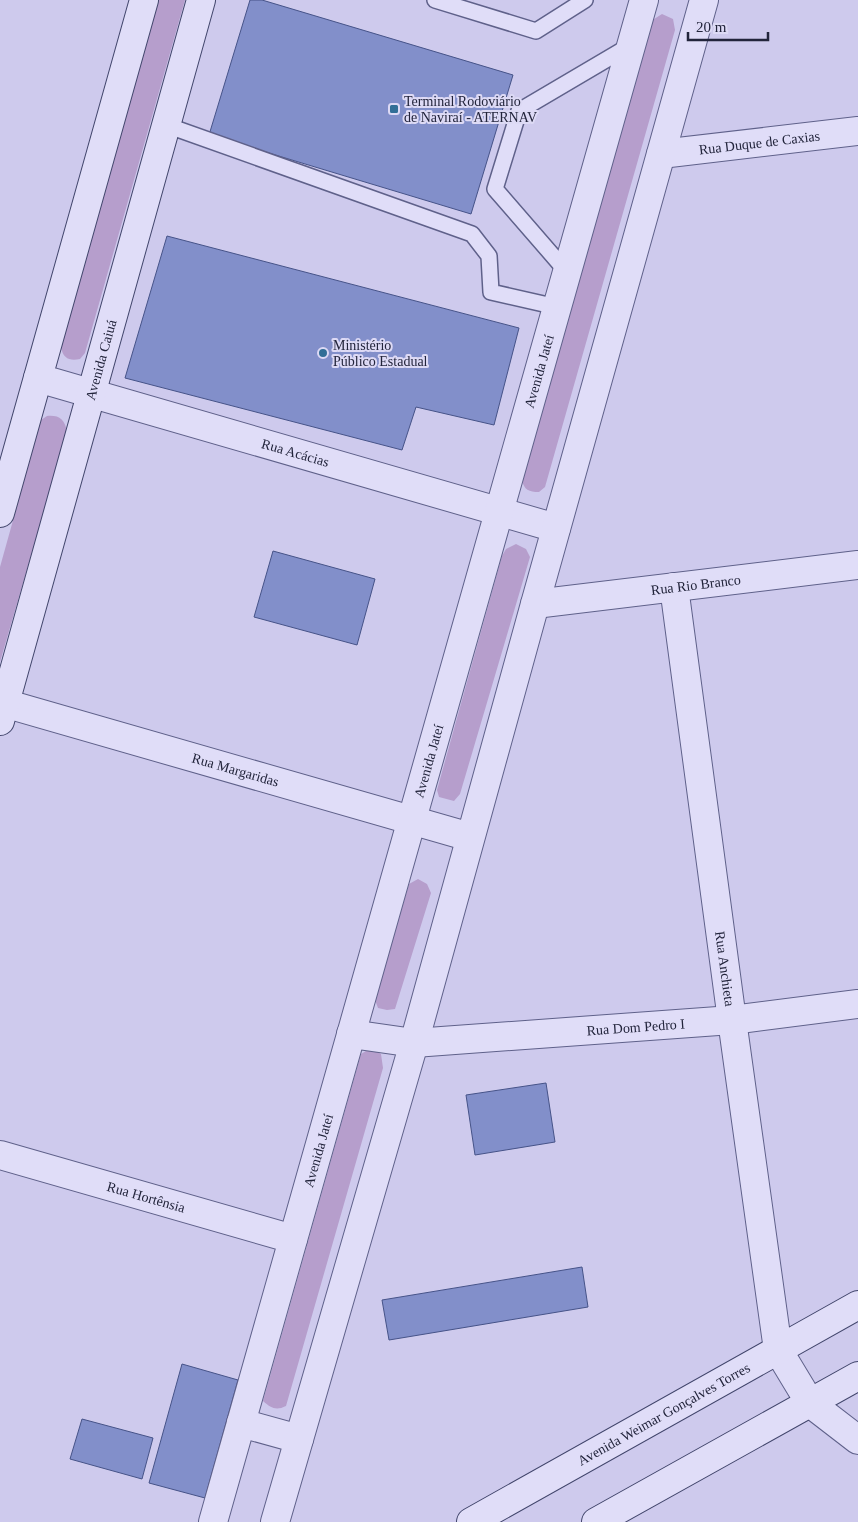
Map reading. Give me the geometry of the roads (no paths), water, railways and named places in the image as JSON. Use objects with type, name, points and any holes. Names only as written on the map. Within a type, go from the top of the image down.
[{"type":"street","points":[[0,514],[144,0]]},
{"type":"street","name":"Avenida Caiuá","points":[[2,709],[201,0]]},
{"type":"street","name":"Avenida Jateí","points":[[213,1522],[644,0]]},
{"type":"street","points":[[275,1522],[414,1043],[704,0]]},
{"type":"street","name":"Rua Duque de Caxias","points":[[661,154],[858,131]]},
{"type":"street","name":"Rua Acácias","points":[[38,378],[91,395],[556,528]]},
{"type":"street","name":"Rua Rio Branco","points":[[535,604],[858,565]]},
{"type":"street","name":"Rua Anchieta","points":[[674,587],[778,1350]]},
{"type":"street","name":"Rua Margaridas","points":[[2,709],[470,837]]},
{"type":"street","name":"Rua Dom Pedro I","points":[[351,1034],[414,1043],[732,1020],[858,1004]]},
{"type":"street","name":"Rua Hortênsia","points":[[0,1155],[293,1239]]},
{"type":"street","name":"Avenida Weimar Gonçalves Torres","points":[[471,1522],[858,1306]]},
{"type":"street","points":[[778,1350],[810,1403],[858,1440]]},
{"type":"street","points":[[596,1522],[858,1376]]},
{"type":"street","points":[[241,1422],[299,1439]]},
{"type":"lane","points":[[435,0],[536,31],[585,0]]},
{"type":"lane","points":[[567,272],[495,189],[519,112],[631,45]]},
{"type":"lane","points":[[166,125],[472,234],[489,256],[491,292],[557,307]]},
{"type":"place","name":"Terminal Rodoviário de Naviraí - ATERNAV","points":[[394,109]]},
{"type":"place","name":"Ministério Público Estadual","points":[[323,353]]}]
